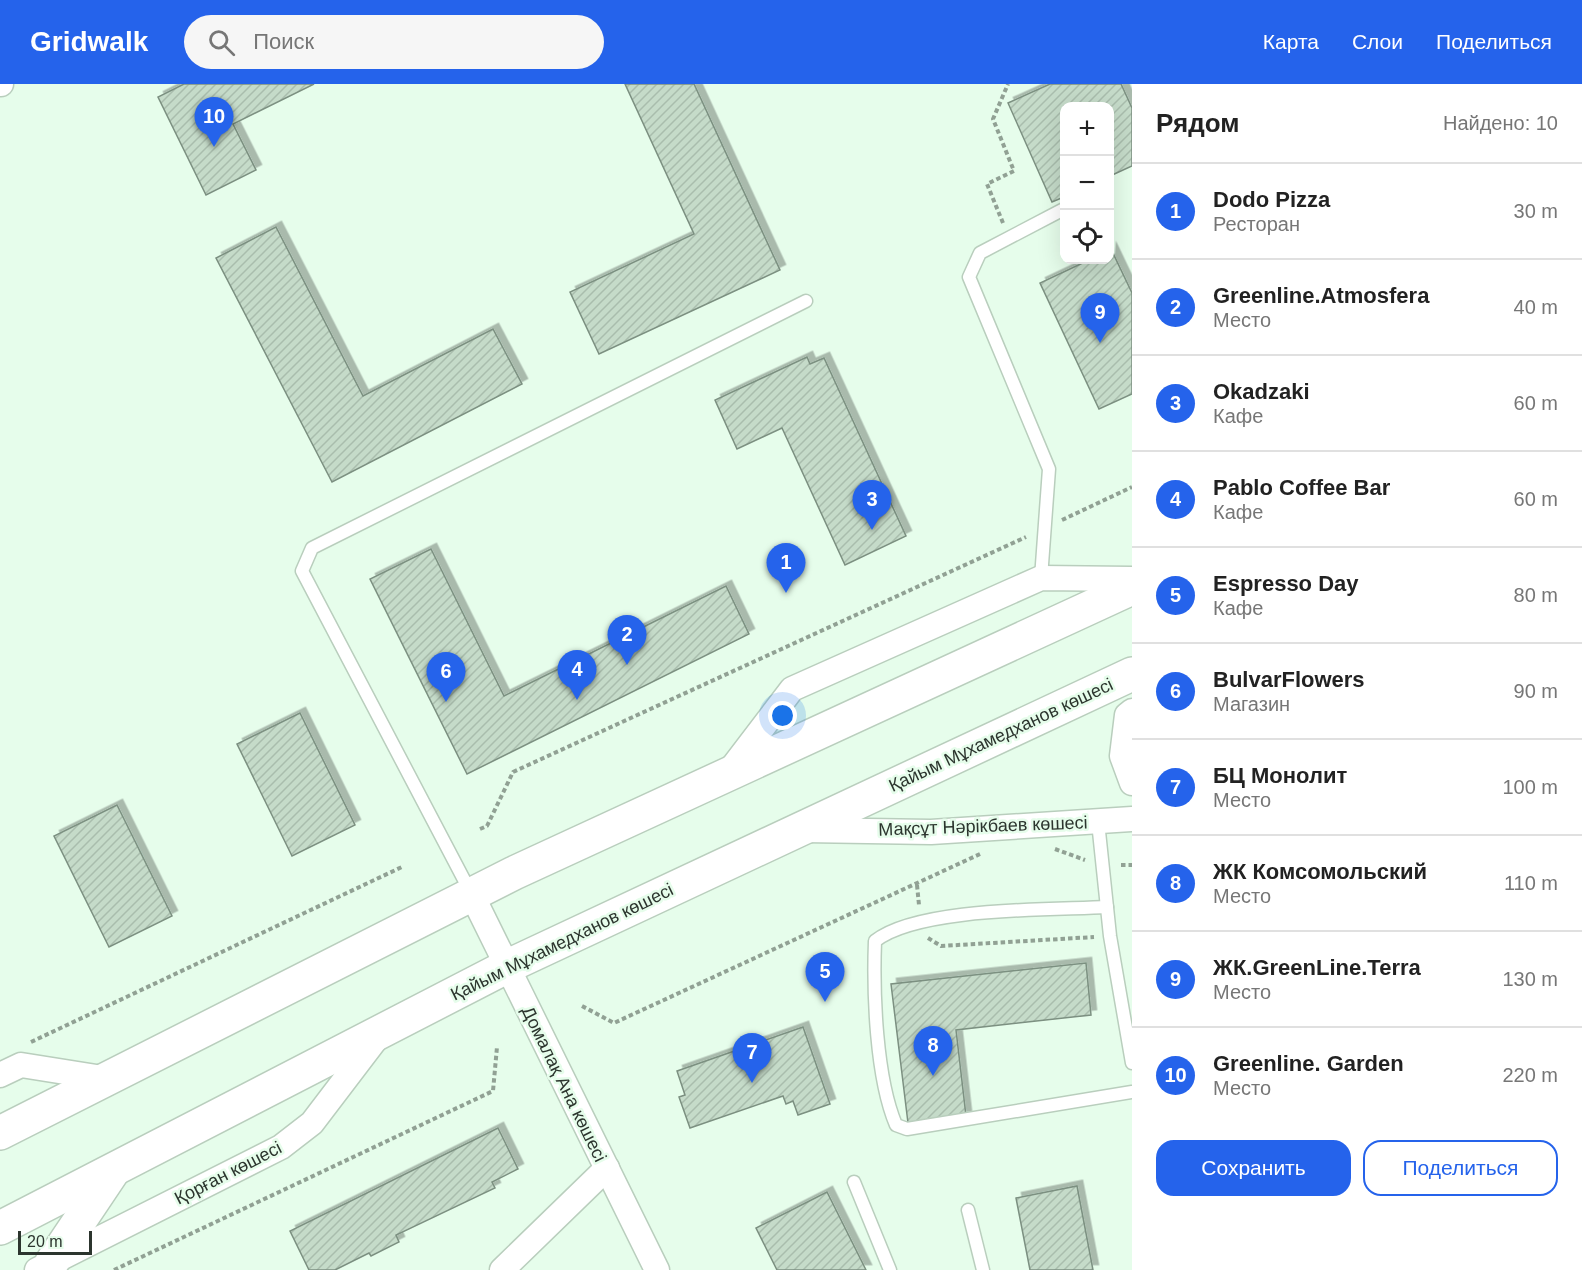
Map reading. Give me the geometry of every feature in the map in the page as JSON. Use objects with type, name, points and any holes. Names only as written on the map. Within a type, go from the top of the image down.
[{"type":"main road","points":[[0,1133],[473,897],[514,873],[1132,588]]},
{"type":"main road","name":"Қайым Мұхамедханов көшесі","points":[[0,1228],[506,967],[1132,674]]},
{"type":"main road","points":[[44,1266],[114,1169]]},
{"type":"street","points":[[724,778],[792,689],[1041,578],[1132,579]]},
{"type":"street","points":[[1132,711],[1127,716],[1122,756],[1132,783]]},
{"type":"street","name":"Мақсұт Нәрікбаев көшесі","points":[[799,830],[931,832],[1132,819]]},
{"type":"street","name":"Домалақ Ана көшесі","points":[[473,897],[657,1270]]},
{"type":"street","name":"Қорған көшесі","points":[[44,1266],[281,1147],[312,1123],[383,1030]]},
{"type":"street","points":[[0,1075],[21,1065],[109,1079]]},
{"type":"street","points":[[502,1270],[606,1168]]},
{"type":"lane","points":[[1041,578],[1048,469],[969,277],[980,253],[1063,210]]},
{"type":"lane","points":[[473,897],[302,572],[312,548],[806,301]]},
{"type":"lane","points":[[1098,822],[1110,936],[1132,1063]]},
{"type":"lane","points":[[1107,907],[920,921],[885,933],[875,941],[874,966],[881,1058],[889,1109],[896,1125],[907,1129],[1132,1092]]},
{"type":"lane","points":[[854,1182],[890,1270]]},
{"type":"lane","points":[[968,1210],[983,1270]]},
{"type":"path","points":[[1008,84],[993,119],[1014,171],[987,184],[1009,238]]},
{"type":"path","points":[[480,829],[487,826],[513,772],[1043,530],[1132,487]]},
{"type":"path","points":[[1044,844],[1103,867],[1132,865]]},
{"type":"path","points":[[582,1006],[614,1023],[987,850]]},
{"type":"path","points":[[28,1044],[404,866]]},
{"type":"path","points":[[920,921],[929,941],[941,946],[1110,936]]},
{"type":"path","points":[[114,1270],[493,1091],[497,1047]]},
{"type":"building","points":[[184,84],[314,84],[233,124],[256,170],[206,195],[158,97]]},
{"type":"building","points":[[625,84],[694,84],[780,270],[599,354],[570,292],[694,234]]},
{"type":"building","points":[[1050,84],[1121,84],[1132,108],[1132,166],[1114,174],[1114,102],[1060,102],[1060,199],[1052,202],[1008,103]]},
{"type":"building","points":[[276,227],[363,396],[493,329],[522,384],[332,482],[216,258]]},
{"type":"building","points":[[1114,255],[1132,293],[1132,394],[1099,409],[1040,283],[1080,264],[1114,264]]},
{"type":"building","points":[[807,357],[810,364],[824,358],[906,536],[845,565],[782,428],[737,449],[715,400]]},
{"type":"building","points":[[431,549],[504,696],[726,586],[749,634],[467,774],[370,579]]},
{"type":"building","points":[[300,713],[355,825],[292,856],[237,744]]},
{"type":"building","points":[[117,805],[172,916],[109,947],[54,836]]},
{"type":"building","points":[[1086,963],[1091,1015],[956,1030],[966,1116],[908,1123],[891,984]]},
{"type":"building","points":[[803,1027],[830,1104],[798,1115],[793,1101],[786,1104],[783,1096],[690,1128],[679,1097],[685,1095],[677,1071]]},
{"type":"building","points":[[498,1128],[518,1169],[492,1182],[495,1188],[396,1235],[399,1242],[371,1256],[369,1253],[335,1270],[309,1270],[290,1231]]},
{"type":"building","points":[[1077,1186],[1093,1270],[1030,1270],[1016,1198]]},
{"type":"building","points":[[827,1192],[866,1270],[777,1270],[756,1228]]},
{"type":"place","name":"Greenline. Garden","points":[[214,147]]},
{"type":"place","name":"ЖК.GreenLine.Terra","points":[[1100,343]]},
{"type":"place","name":"Okadzaki","points":[[872,530]]},
{"type":"place","name":"Dodo Pizza","points":[[786,593]]},
{"type":"place","name":"Greenline.Atmosfera","points":[[627,665]]},
{"type":"place","name":"Pablo Coffee Bar","points":[[577,700]]},
{"type":"place","name":"BulvarFlowers","points":[[446,702]]},
{"type":"place","name":"Espresso Day","points":[[825,1002]]},
{"type":"place","name":"ЖК Комсомольский","points":[[933,1076]]},
{"type":"place","name":"БЦ Монолит","points":[[752,1083]]}]
